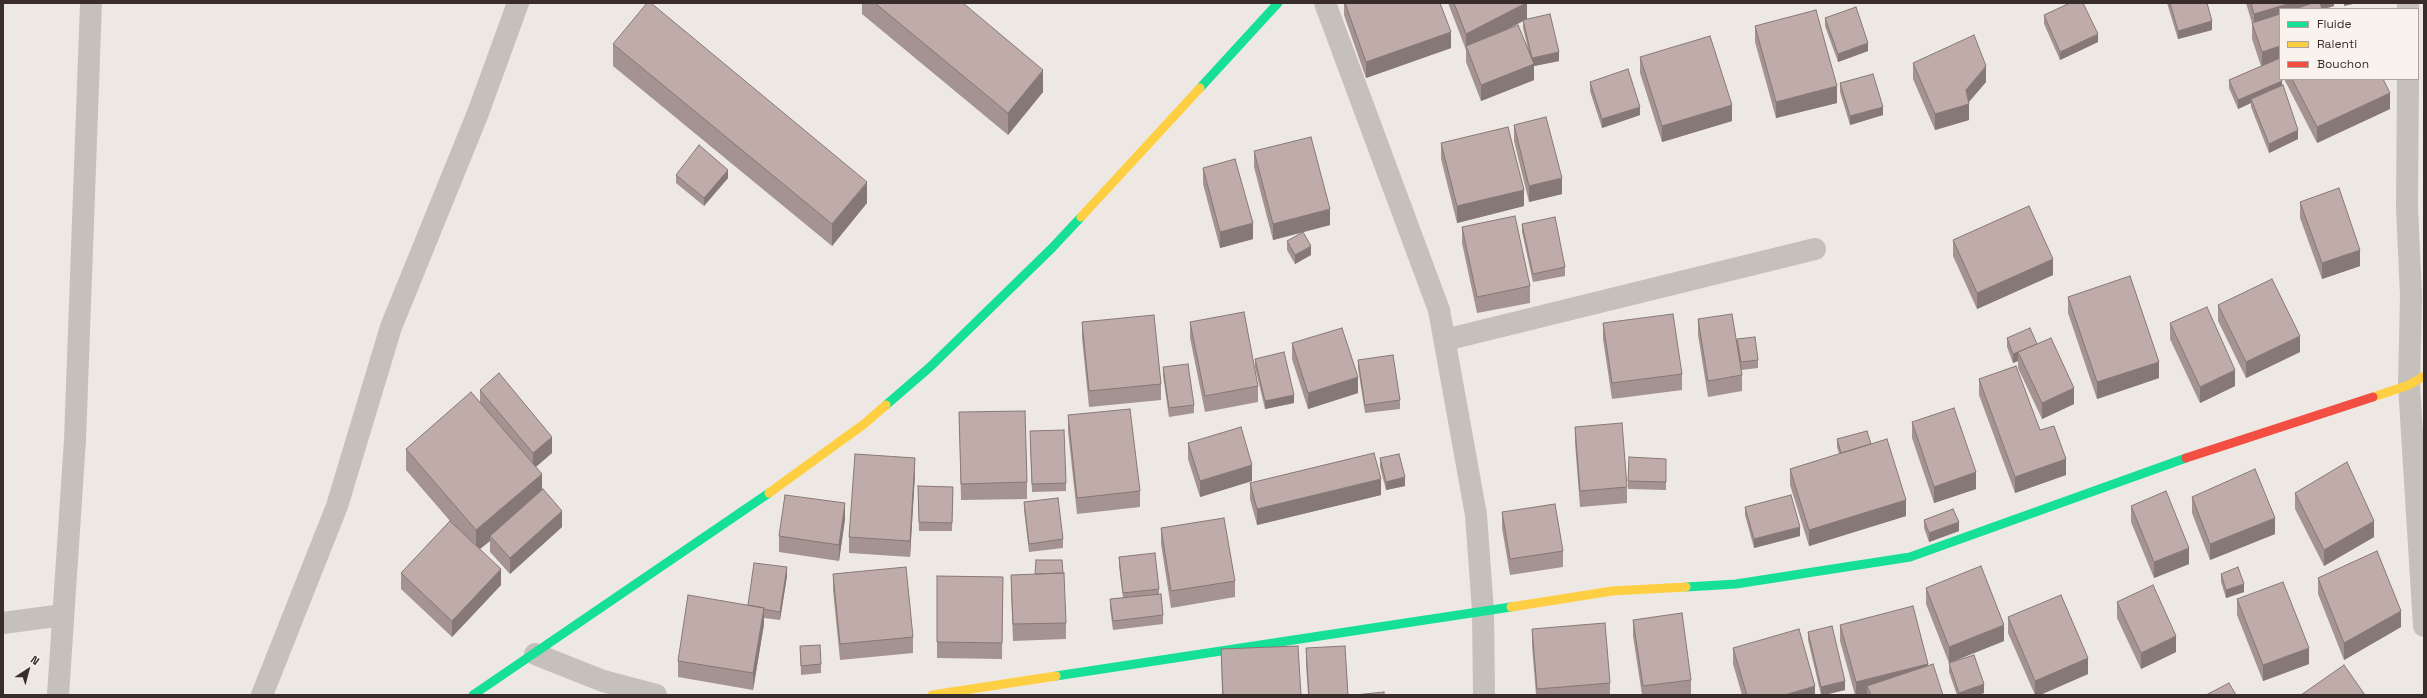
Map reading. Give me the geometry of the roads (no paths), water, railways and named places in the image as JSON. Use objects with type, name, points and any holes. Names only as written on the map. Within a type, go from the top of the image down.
[{"type":"street","points":[[58,695],[75,440],[91,3]]},
{"type":"street","points":[[262,695],[337,506],[391,327],[478,113],[518,3]]},
{"type":"street","points":[[473,695],[798,474],[864,424],[930,367],[1052,248],[1278,3]]},
{"type":"street","points":[[1325,3],[1439,310],[1476,516],[1483,611],[1484,695]]},
{"type":"street","points":[[2408,80],[2407,207],[2416,380],[2424,626]]},
{"type":"street","points":[[1444,340],[1815,249]]},
{"type":"street","points":[[932,695],[1612,591],[1736,584],[1910,557],[2173,462],[2416,380]]},
{"type":"street","points":[[3,623],[64,615]]},
{"type":"street","points":[[535,654],[603,681],[656,695]]}]
